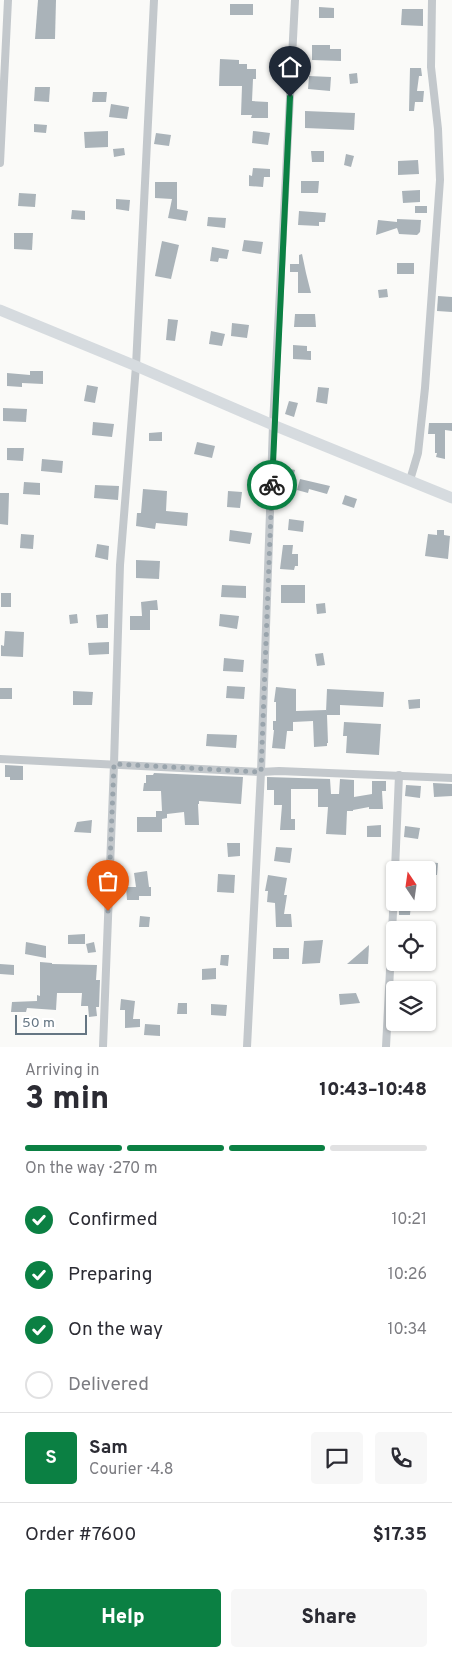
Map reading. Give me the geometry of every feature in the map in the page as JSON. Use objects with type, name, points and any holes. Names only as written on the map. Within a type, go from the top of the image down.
[{"type":"main road","points":[[0,310],[452,498]]},
{"type":"street","points":[[103,1047],[120,565],[136,366],[154,0]]},
{"type":"street","points":[[247,1047],[261,772],[274,425],[295,0]]},
{"type":"street","points":[[410,480],[418,454],[425,388],[440,180],[438,129],[431,66],[432,0]]},
{"type":"street","points":[[0,163],[5,2]]},
{"type":"street","points":[[0,759],[261,772],[280,771],[452,778]]},
{"type":"street","points":[[395,861],[400,775]]},
{"type":"street","points":[[386,1047],[393,911]]},
{"type":"building","points":[[38,0],[56,0],[55,39],[35,39]]},
{"type":"building","points":[[230,4],[253,4],[253,15],[230,15]]},
{"type":"building","points":[[319,7],[334,8],[334,18],[319,18]]},
{"type":"building","points":[[402,9],[423,9],[423,26],[401,25]]},
{"type":"building","points":[[312,45],[330,45],[330,49],[341,49],[341,61],[312,60]]},
{"type":"building","points":[[220,59],[239,60],[239,64],[247,64],[247,69],[256,69],[256,79],[253,79],[252,101],[268,102],[268,118],[251,118],[252,115],[241,115],[242,86],[219,86]]},
{"type":"building","points":[[410,68],[421,68],[422,76],[419,76],[417,91],[424,91],[423,102],[415,102],[414,111],[409,111]]},
{"type":"building","points":[[357,73],[358,83],[350,84],[349,74]]},
{"type":"building","points":[[309,76],[331,77],[330,91],[308,89]]},
{"type":"building","points":[[35,87],[50,87],[49,102],[34,101]]},
{"type":"building","points":[[93,92],[107,92],[106,102],[92,102]]},
{"type":"building","points":[[111,104],[129,107],[127,119],[109,117]]},
{"type":"building","points":[[305,111],[355,113],[354,130],[305,128]]},
{"type":"building","points":[[34,124],[47,125],[46,133],[34,132]]},
{"type":"building","points":[[108,131],[108,147],[85,148],[84,132]]},
{"type":"building","points":[[253,131],[270,133],[268,145],[252,143]]},
{"type":"building","points":[[156,133],[171,135],[169,146],[154,144]]},
{"type":"building","points":[[124,148],[125,155],[114,157],[113,149]]},
{"type":"building","points":[[311,151],[324,151],[324,162],[312,162]]},
{"type":"building","points":[[346,154],[354,156],[351,167],[344,165]]},
{"type":"building","points":[[418,160],[419,174],[398,175],[398,161]]},
{"type":"building","points":[[253,168],[270,169],[270,177],[264,177],[263,187],[249,186],[249,175],[252,176]]},
{"type":"building","points":[[301,181],[319,181],[318,193],[301,193]]},
{"type":"building","points":[[155,182],[177,182],[177,209],[188,211],[186,221],[168,218],[172,199],[155,198]]},
{"type":"building","points":[[420,190],[420,202],[403,203],[402,191]]},
{"type":"building","points":[[19,193],[36,194],[35,207],[18,206]]},
{"type":"building","points":[[116,199],[130,200],[129,211],[116,209]]},
{"type":"building","points":[[415,206],[427,206],[427,213],[415,213]]},
{"type":"building","points":[[72,210],[85,211],[85,220],[71,219]]},
{"type":"building","points":[[299,211],[326,213],[325,222],[319,222],[319,226],[298,225]]},
{"type":"building","points":[[208,217],[226,218],[225,228],[207,226]]},
{"type":"building","points":[[397,219],[421,220],[420,232],[417,235],[399,234],[397,228],[376,235],[378,220],[397,222]]},
{"type":"building","points":[[14,233],[33,233],[32,250],[14,249]]},
{"type":"building","points":[[244,240],[263,242],[261,254],[242,251]]},
{"type":"building","points":[[162,241],[179,245],[171,279],[155,276]]},
{"type":"building","points":[[212,247],[229,250],[227,259],[219,258],[218,262],[210,261]]},
{"type":"building","points":[[302,254],[311,293],[298,293],[298,272],[290,272],[290,264],[299,264],[299,255]]},
{"type":"building","points":[[397,263],[414,263],[414,274],[397,274]]},
{"type":"building","points":[[387,289],[388,297],[379,298],[378,290]]},
{"type":"building","points":[[438,296],[452,297],[452,312],[437,311]]},
{"type":"building","points":[[295,314],[315,314],[316,327],[294,327]]},
{"type":"building","points":[[168,319],[178,320],[175,341],[166,340]]},
{"type":"building","points":[[232,323],[249,325],[247,338],[231,336]]},
{"type":"building","points":[[211,331],[225,334],[222,346],[209,344]]},
{"type":"building","points":[[293,345],[307,346],[307,351],[311,351],[311,360],[293,359]]},
{"type":"building","points":[[30,371],[43,371],[43,384],[22,383],[22,387],[7,386],[7,373],[30,375]]},
{"type":"building","points":[[87,385],[98,387],[95,403],[84,401]]},
{"type":"building","points":[[318,387],[329,388],[327,404],[316,402]]},
{"type":"building","points":[[289,401],[298,403],[294,417],[285,414]]},
{"type":"building","points":[[3,408],[27,409],[26,422],[3,421]]},
{"type":"building","points":[[93,422],[114,424],[112,437],[92,435]]},
{"type":"building","points":[[429,423],[452,423],[452,431],[445,430],[445,459],[436,457],[435,434],[428,434]]},
{"type":"building","points":[[162,432],[162,441],[149,441],[149,433]]},
{"type":"building","points":[[197,442],[215,446],[212,458],[194,454]]},
{"type":"building","points":[[7,448],[24,448],[23,461],[7,460]]},
{"type":"building","points":[[42,459],[63,461],[62,473],[41,471]]},
{"type":"building","points":[[286,468],[295,470],[293,478],[284,476]]},
{"type":"building","points":[[300,479],[330,486],[327,494],[309,489],[308,493],[297,490]]},
{"type":"building","points":[[24,482],[40,483],[40,495],[23,494]]},
{"type":"building","points":[[95,485],[119,486],[118,500],[94,498]]},
{"type":"building","points":[[143,489],[167,491],[166,511],[188,513],[187,526],[156,523],[155,529],[136,526],[137,513],[141,513]]},
{"type":"building","points":[[228,491],[242,492],[240,508],[227,507]]},
{"type":"building","points":[[0,493],[9,493],[8,525],[0,524]]},
{"type":"building","points":[[345,495],[357,499],[354,508],[342,504]]},
{"type":"building","points":[[289,519],[304,521],[303,532],[288,530]]},
{"type":"building","points":[[230,530],[252,533],[250,544],[229,541]]},
{"type":"building","points":[[437,530],[444,530],[444,535],[450,536],[448,559],[425,556],[428,534],[437,535]]},
{"type":"building","points":[[21,534],[34,535],[33,549],[20,548]]},
{"type":"building","points":[[97,544],[109,546],[108,560],[95,557]]},
{"type":"building","points":[[283,545],[293,545],[292,554],[298,554],[298,566],[295,566],[294,570],[280,569]]},
{"type":"building","points":[[136,560],[160,561],[159,579],[136,578]]},
{"type":"building","points":[[222,585],[246,586],[246,598],[221,597]]},
{"type":"building","points":[[281,585],[305,585],[305,603],[281,603]]},
{"type":"building","points":[[1,593],[11,593],[11,607],[1,607]]},
{"type":"building","points":[[157,600],[158,610],[150,610],[150,630],[130,630],[130,616],[142,616],[141,602]]},
{"type":"building","points":[[325,603],[326,613],[317,614],[316,604]]},
{"type":"building","points":[[77,614],[78,623],[70,624],[69,615]]},
{"type":"building","points":[[108,614],[108,628],[97,628],[96,615]]},
{"type":"building","points":[[220,614],[239,616],[237,629],[219,626]]},
{"type":"building","points":[[5,631],[24,632],[23,657],[1,656],[1,645],[4,646]]},
{"type":"building","points":[[109,642],[109,654],[89,655],[88,643]]},
{"type":"building","points":[[323,653],[325,665],[317,666],[315,654]]},
{"type":"building","points":[[224,658],[244,660],[243,672],[223,671]]},
{"type":"building","points":[[227,686],[245,687],[244,699],[226,698]]},
{"type":"building","points":[[276,687],[296,689],[296,711],[326,710],[326,712],[327,689],[384,692],[383,707],[340,705],[340,715],[327,715],[327,746],[314,747],[313,721],[293,722],[293,731],[287,731],[285,749],[272,748],[273,721],[276,721],[276,702],[274,702]]},
{"type":"building","points":[[0,688],[12,688],[12,699],[0,699]]},
{"type":"building","points":[[73,691],[93,692],[92,705],[73,705]]},
{"type":"building","points":[[420,699],[420,708],[409,709],[408,700]]},
{"type":"building","points":[[344,722],[381,724],[379,755],[346,753],[347,736],[343,736]]},
{"type":"building","points":[[207,734],[237,735],[236,748],[206,746]]},
{"type":"building","points":[[5,765],[23,766],[23,780],[10,780],[10,777],[5,777]]},
{"type":"building","points":[[154,773],[243,777],[241,804],[199,801],[199,825],[185,825],[184,812],[167,814],[167,818],[162,819],[162,832],[137,832],[137,817],[156,817],[156,811],[162,811],[161,791],[143,791],[146,775],[153,775]]},
{"type":"building","points":[[267,777],[330,779],[331,794],[339,794],[340,779],[354,780],[354,797],[372,794],[372,781],[386,781],[386,791],[382,791],[383,809],[369,809],[369,807],[347,811],[346,835],[326,834],[328,807],[318,807],[318,789],[291,789],[291,819],[295,819],[295,830],[280,830],[282,805],[274,805],[274,790],[267,790]]},
{"type":"building","points":[[433,783],[452,784],[452,796],[434,797]]},
{"type":"building","points":[[406,785],[421,786],[420,798],[405,796]]},
{"type":"building","points":[[92,820],[91,833],[74,832],[77,822]]},
{"type":"building","points":[[381,825],[381,837],[367,837],[367,826]]},
{"type":"building","points":[[405,826],[420,828],[418,839],[404,837]]},
{"type":"building","points":[[227,843],[240,843],[240,856],[228,857]]},
{"type":"building","points":[[276,847],[292,848],[290,863],[274,861]]},
{"type":"building","points":[[436,863],[438,863],[436,875]]},
{"type":"building","points":[[147,871],[151,896],[139,896],[139,900],[127,900],[126,887],[136,887],[134,873]]},
{"type":"building","points":[[218,874],[235,875],[234,893],[217,892]]},
{"type":"building","points":[[268,875],[287,878],[284,895],[287,895],[284,914],[291,914],[292,927],[276,927],[275,903],[267,902],[268,891],[265,891]]},
{"type":"building","points":[[399,911],[410,911],[410,915],[399,915]]},
{"type":"building","points":[[140,916],[150,917],[149,927],[139,927]]},
{"type":"building","points":[[85,934],[85,944],[68,944],[68,935]]},
{"type":"building","points":[[323,940],[320,963],[302,964],[304,941]]},
{"type":"building","points":[[26,942],[46,946],[46,958],[25,954]]},
{"type":"building","points":[[94,942],[96,952],[88,953],[86,944]]},
{"type":"building","points":[[369,945],[368,964],[347,964]]},
{"type":"building","points":[[273,948],[289,948],[289,959],[273,959]]},
{"type":"building","points":[[221,955],[229,955],[228,966],[220,965]]},
{"type":"building","points":[[40,962],[97,965],[96,980],[100,980],[99,1007],[96,1007],[97,1016],[89,1017],[88,1006],[81,1006],[82,993],[57,993],[56,1010],[27,1008],[26,1012],[11,1012],[12,1002],[37,1001],[37,995],[40,996]]},
{"type":"building","points":[[0,964],[14,965],[14,975],[0,974]]},
{"type":"building","points":[[216,968],[216,979],[202,980],[202,969]]},
{"type":"building","points":[[356,993],[360,1003],[340,1005],[339,994]]},
{"type":"building","points":[[121,999],[135,1001],[133,1019],[140,1019],[140,1027],[125,1028],[125,1010],[120,1010]]},
{"type":"building","points":[[178,1003],[187,1003],[187,1014],[177,1014]]},
{"type":"building","points":[[211,1004],[227,1005],[226,1016],[211,1015]]},
{"type":"building","points":[[145,1024],[160,1025],[160,1036],[144,1035]]},
{"type":"way so far","points":[[108,911],[114,764],[261,772],[272,485]]},
{"type":"route","points":[[272,485],[290,97]]}]
